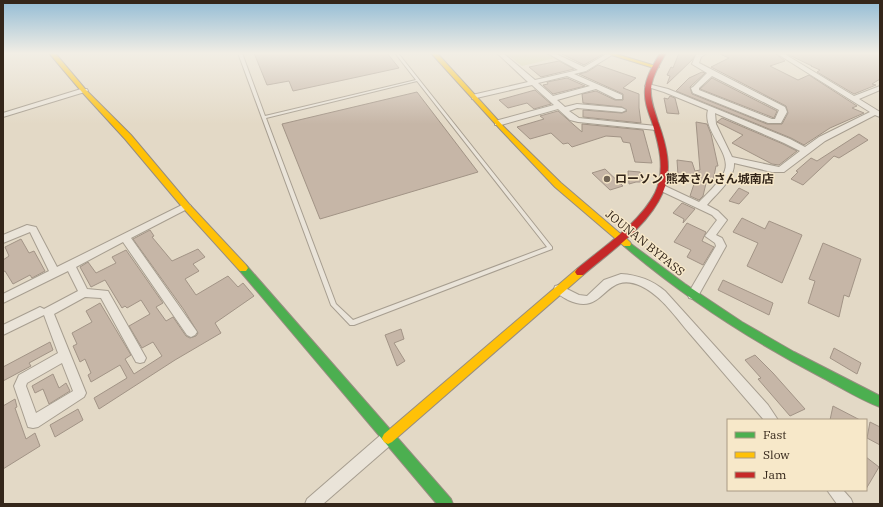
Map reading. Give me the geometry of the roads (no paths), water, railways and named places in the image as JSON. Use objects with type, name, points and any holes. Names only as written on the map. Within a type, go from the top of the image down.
[{"type":"main road","points":[[72,77],[128,136],[186,206],[252,278],[446,504]]},
{"type":"main road","name":"JOUNAN BYPASS","points":[[456,77],[498,123],[558,185],[660,272],[693,296],[777,348],[880,402]]},
{"type":"main road","points":[[388,438],[559,289],[620,238],[644,216],[656,201],[662,188],[665,170],[664,156],[648,96],[648,86],[651,77]]},
{"type":"street","points":[[528,77],[573,118],[578,120],[656,128]]},
{"type":"street","points":[[475,97],[558,77]]},
{"type":"street","points":[[574,77],[619,97]]},
{"type":"street","points":[[707,77],[696,88],[696,91],[771,121],[778,121],[783,112],[782,109],[718,77]]},
{"type":"street","points":[[816,77],[854,98],[877,114]]},
{"type":"street","points":[[648,86],[666,90],[787,141],[806,151]]},
{"type":"street","points":[[552,99],[595,87]]},
{"type":"street","points":[[854,98],[880,88]]},
{"type":"street","points":[[3,115],[84,91]]},
{"type":"street","points":[[498,123],[562,108],[577,106],[622,110]]},
{"type":"street","points":[[701,206],[725,178],[730,169],[729,159],[712,124],[711,112],[713,110]]},
{"type":"street","points":[[729,159],[767,167],[774,170],[781,170],[822,139],[877,114]]},
{"type":"street","points":[[662,188],[715,213],[722,220],[710,236],[719,241],[721,246],[693,296]]},
{"type":"street","points":[[3,298],[186,206]]},
{"type":"street","points":[[3,239],[27,228],[33,229],[55,272]]},
{"type":"street","points":[[125,237],[191,332]]},
{"type":"street","points":[[70,265],[84,293]]},
{"type":"street","points":[[559,289],[579,299],[588,300],[596,295],[604,285],[611,280],[621,278],[631,279],[651,287],[671,304],[771,419]]},
{"type":"street","points":[[65,355],[23,379],[20,386],[33,422],[80,393],[65,355],[48,312],[84,293],[104,294],[140,358]]},
{"type":"street","points":[[3,330],[40,312]]},
{"type":"street","points":[[312,504],[388,438]]},
{"type":"street","points":[[835,491],[846,504]]},
{"type":"lane","points":[[249,77],[334,305],[352,323],[550,248],[416,77]]},
{"type":"lane","points":[[265,117],[419,80]]},
{"type":"place","name":"ローソン 熊本さんさん城南店","points":[[607,179]]}]
